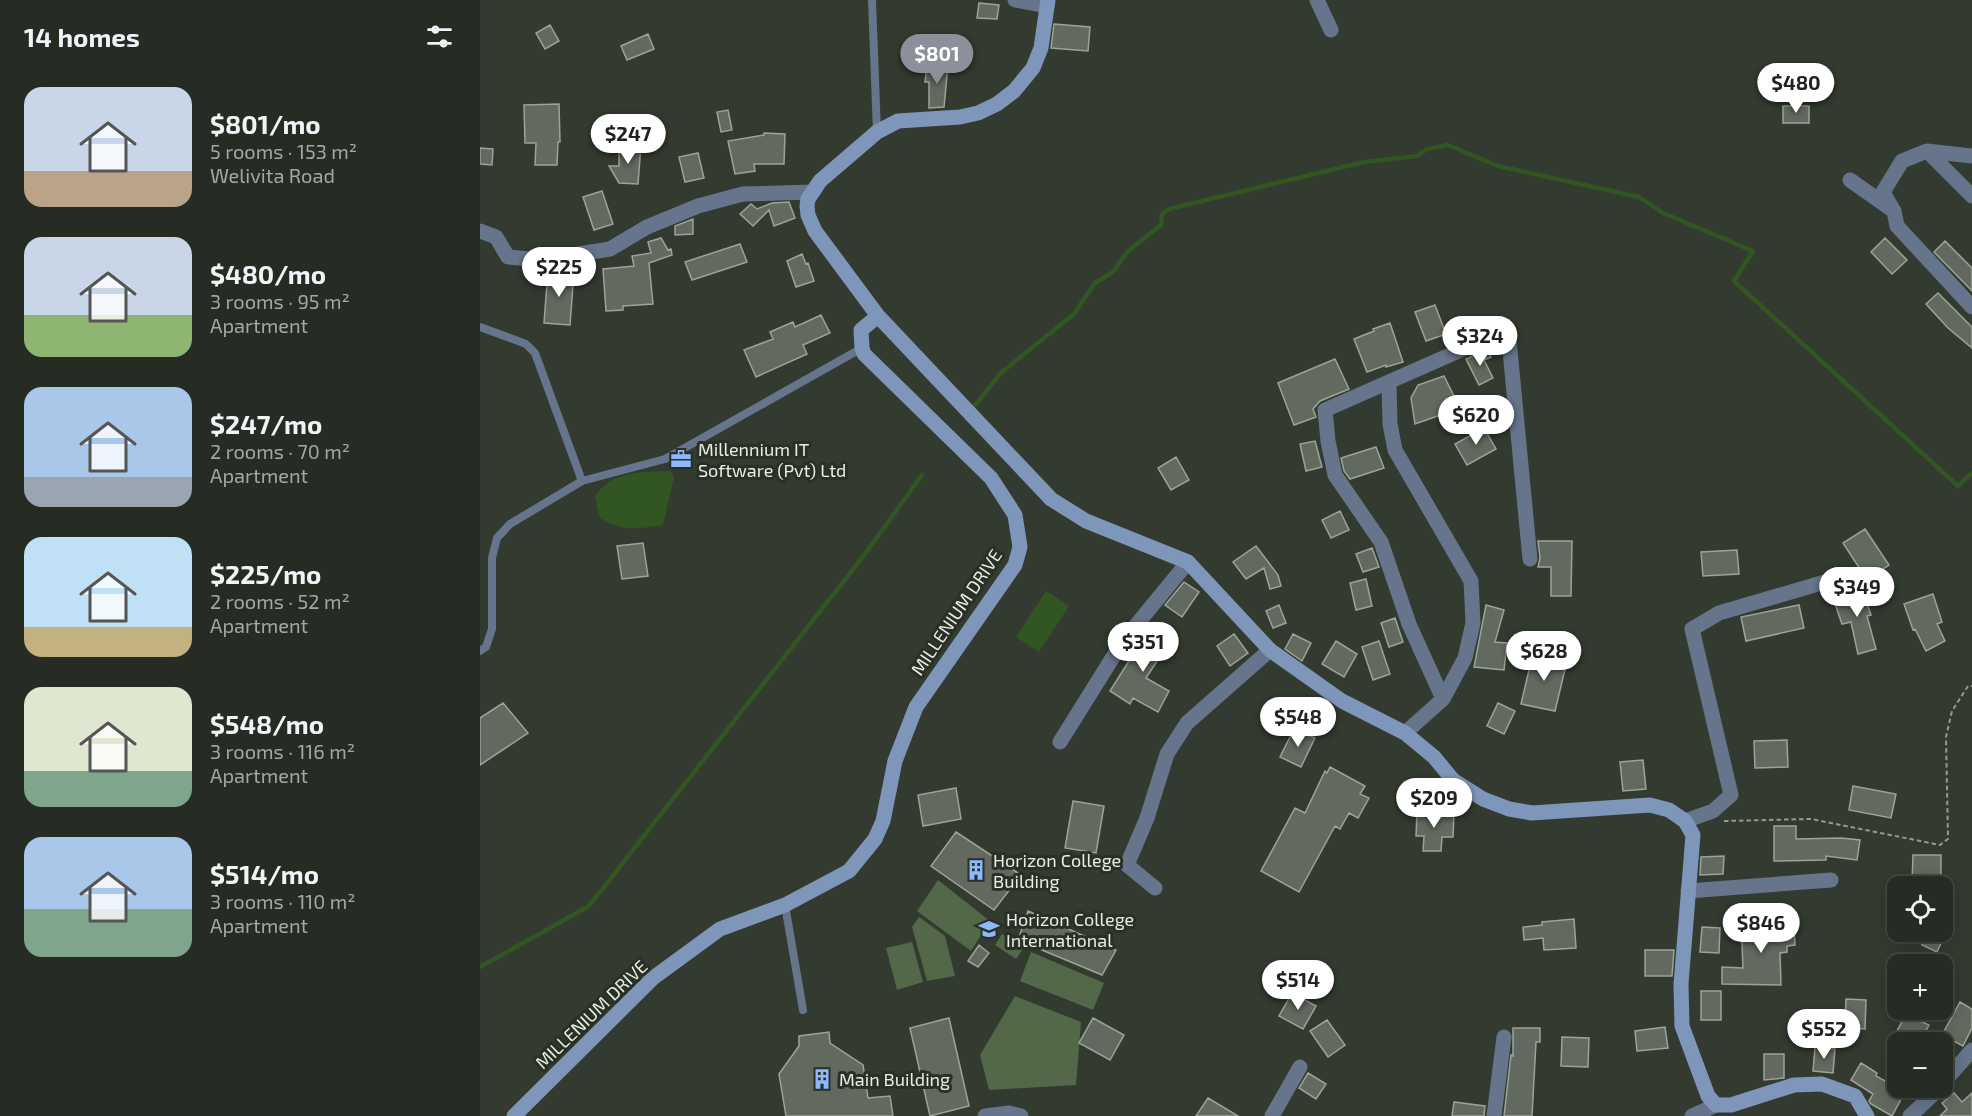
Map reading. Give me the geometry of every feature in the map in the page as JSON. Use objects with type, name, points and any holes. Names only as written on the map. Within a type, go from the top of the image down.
[{"type":"street","points":[[1015,0],[1048,3],[1041,48],[1033,68],[1014,91],[997,104],[978,113],[960,117],[898,121],[877,132],[820,181],[808,199],[808,215],[814,231],[878,316],[1051,499],[1086,521],[1188,562],[1270,650],[1342,700],[1405,733],[1434,757],[1453,780],[1483,799],[1509,809],[1532,813],[1650,805],[1669,810],[1685,821],[1693,836],[1681,984],[1682,1026],[1708,1096],[1716,1105]]},
{"type":"street","points":[[1317,0],[1330,30]]},
{"type":"street","points":[[1927,151],[1972,196]]},
{"type":"street","points":[[1972,156],[1927,151],[1902,162],[1883,192],[1894,211],[1897,226],[1972,307]]},
{"type":"street","points":[[1850,180],[1894,211]]},
{"type":"street","points":[[480,231],[496,237],[508,257],[540,260],[610,249],[657,222],[698,206],[743,194],[813,192]]},
{"type":"street","points":[[862,348],[861,330],[878,316]]},
{"type":"street","points":[[1443,699],[1409,624],[1382,542],[1335,475],[1325,410],[1502,332],[1509,340],[1530,560]]},
{"type":"street","name":"MILLENIUM DRIVE","points":[[514,1116],[653,978],[720,929],[785,905],[849,871],[875,839],[883,821],[896,761],[916,707],[1015,565],[1020,547],[1015,515],[991,478],[864,354],[862,348]]},
{"type":"street","points":[[1389,383],[1390,424],[1395,450],[1471,581],[1473,623],[1465,658],[1443,699],[1405,733]]},
{"type":"street","points":[[1060,742],[1123,641],[1188,562]]},
{"type":"street","points":[[1685,821],[1713,811],[1731,795],[1692,629],[1719,613],[1842,578]]},
{"type":"street","points":[[1155,888],[1127,865],[1147,818],[1167,754],[1187,723],[1270,650]]},
{"type":"street","points":[[1689,891],[1831,880]]},
{"type":"street","points":[[1494,1116],[1504,1037]]},
{"type":"street","points":[[1953,1072],[1972,1050]]},
{"type":"street","points":[[1272,1116],[1300,1067]]},
{"type":"street","points":[[1692,1116],[1716,1105],[1731,1105],[1794,1085],[1822,1084],[1855,1096],[1867,1116]]},
{"type":"street","points":[[1911,1116],[1929,1098]]},
{"type":"street","points":[[985,1116],[1009,1113],[1021,1116]]},
{"type":"lane","points":[[872,0],[877,132]]},
{"type":"lane","points":[[480,327],[526,344],[536,353],[582,482]]},
{"type":"lane","points":[[480,651],[486,647],[492,629],[492,558],[497,538],[510,524],[582,482],[665,459],[862,348]]},
{"type":"lane","points":[[785,905],[803,1010]]},
{"type":"path","points":[[1704,814],[1725,821],[1811,819],[1940,845],[1948,839],[1946,737],[1952,711],[1968,686],[1972,686]]},
{"type":"shaded area","points":[[671,471],[674,477],[663,525],[623,527],[615,526],[600,518],[595,497],[609,482],[629,474]]},
{"type":"shaded area","points":[[1046,591],[1069,606],[1039,652],[1016,637]]},
{"type":"shaded area","points":[[938,880],[990,921],[971,951],[917,911]]},
{"type":"shaded area","points":[[919,917],[945,936],[955,976],[927,981],[912,927]]},
{"type":"shaded area","points":[[1002,934],[1025,946],[1016,959],[995,945]]},
{"type":"shaded area","points":[[912,942],[923,982],[897,990],[886,948]]},
{"type":"shaded area","points":[[1031,952],[1104,983],[1093,1010],[1020,981]]},
{"type":"shaded area","points":[[1015,996],[1081,1022],[1076,1085],[989,1090],[980,1055]]},
{"type":"building","points":[[979,3],[999,5],[997,19],[977,18]]},
{"type":"building","points":[[1054,24],[1090,27],[1088,51],[1051,48]]},
{"type":"building","points":[[550,25],[559,41],[545,49],[536,33]]},
{"type":"building","points":[[648,34],[654,49],[627,60],[621,46]]},
{"type":"building","points":[[927,64],[948,66],[944,107],[929,108],[929,82],[925,82]]},
{"type":"building","points":[[559,104],[560,142],[558,142],[557,165],[535,165],[536,143],[525,143],[524,105]]},
{"type":"building","points":[[1783,106],[1809,106],[1809,123],[1783,123]]},
{"type":"building","points":[[728,110],[732,130],[721,132],[717,112]]},
{"type":"building","points":[[764,133],[785,134],[784,164],[754,164],[755,171],[735,174],[728,141],[764,135]]},
{"type":"building","points":[[619,145],[641,145],[638,184],[619,183],[609,166],[619,166]]},
{"type":"building","points":[[480,148],[493,149],[492,165],[480,164]]},
{"type":"building","points":[[698,153],[704,178],[685,182],[679,157]]},
{"type":"building","points":[[602,191],[613,224],[594,230],[583,197]]},
{"type":"building","points":[[789,202],[795,218],[774,226],[769,210],[753,226],[740,214],[751,204],[757,209],[772,203]]},
{"type":"building","points":[[693,219],[693,234],[675,235],[675,226]]},
{"type":"building","points":[[661,238],[668,250],[671,249],[672,255],[649,263],[653,304],[623,306],[623,310],[606,311],[603,269],[634,266],[632,256],[651,253],[648,242]]},
{"type":"building","points":[[1885,238],[1907,260],[1892,274],[1871,252]]},
{"type":"building","points":[[1945,241],[1972,268],[1972,291],[1934,252]]},
{"type":"building","points":[[740,244],[747,262],[692,280],[685,262]]},
{"type":"building","points":[[802,254],[806,264],[808,263],[814,281],[796,287],[787,261]]},
{"type":"building","points":[[548,270],[574,272],[570,325],[544,323]]},
{"type":"building","points":[[1938,293],[1972,327],[1972,348],[1948,328],[1926,304]]},
{"type":"building","points":[[1435,305],[1446,334],[1426,341],[1415,312]]},
{"type":"building","points":[[821,315],[830,333],[803,345],[807,354],[756,377],[744,350],[773,339],[770,332],[793,322],[795,327]]},
{"type":"building","points":[[1390,323],[1403,362],[1367,372],[1354,339]]},
{"type":"building","points":[[1487,349],[1491,357],[1484,360],[1493,378],[1479,385],[1466,359]]},
{"type":"building","points":[[1335,359],[1349,389],[1320,401],[1313,409],[1316,417],[1294,425],[1278,383]]},
{"type":"building","points":[[1444,376],[1460,408],[1415,424],[1411,398],[1418,385]]},
{"type":"building","points":[[1484,428],[1496,449],[1467,465],[1455,444]]},
{"type":"building","points":[[1315,441],[1322,467],[1306,471],[1300,444]]},
{"type":"building","points":[[1376,447],[1384,468],[1350,479],[1344,471],[1341,458]]},
{"type":"building","points":[[1176,457],[1189,480],[1171,490],[1158,468]]},
{"type":"building","points":[[1340,511],[1349,530],[1331,538],[1322,520]]},
{"type":"building","points":[[1865,529],[1889,565],[1867,580],[1843,543]]},
{"type":"building","points":[[1538,541],[1572,541],[1571,596],[1551,596],[1551,567],[1538,567],[1540,558]]},
{"type":"building","points":[[643,543],[648,576],[622,579],[617,546]]},
{"type":"building","points":[[1256,546],[1278,575],[1281,586],[1270,589],[1264,568],[1246,579],[1233,562]]},
{"type":"building","points":[[1372,548],[1379,567],[1363,572],[1356,554]]},
{"type":"building","points":[[1737,550],[1739,574],[1703,576],[1701,552]]},
{"type":"building","points":[[1366,579],[1372,606],[1356,610],[1350,583]]},
{"type":"building","points":[[1184,582],[1199,592],[1182,617],[1165,605]]},
{"type":"building","points":[[1862,588],[1871,615],[1867,616],[1876,649],[1858,654],[1851,622],[1842,624],[1833,598]]},
{"type":"building","points":[[1933,594],[1942,622],[1937,624],[1945,641],[1926,651],[1915,629],[1913,630],[1904,604]]},
{"type":"building","points":[[1279,605],[1286,623],[1273,628],[1266,611]]},
{"type":"building","points":[[1486,605],[1504,610],[1495,642],[1507,643],[1504,670],[1474,667]]},
{"type":"building","points":[[1799,605],[1804,628],[1746,641],[1741,617]]},
{"type":"building","points":[[1395,618],[1403,642],[1389,647],[1381,623]]},
{"type":"building","points":[[1146,628],[1169,643],[1146,678],[1169,691],[1158,712],[1133,698],[1130,704],[1110,691],[1134,653],[1129,650]]},
{"type":"building","points":[[1234,634],[1248,653],[1230,666],[1217,646]]},
{"type":"building","points":[[1293,634],[1311,643],[1302,661],[1285,649]]},
{"type":"building","points":[[1336,641],[1357,654],[1344,677],[1322,664]]},
{"type":"building","points":[[1379,641],[1390,674],[1373,680],[1362,647]]},
{"type":"building","points":[[1533,653],[1567,661],[1555,711],[1521,704]]},
{"type":"building","points":[[503,703],[528,733],[480,765],[480,718]]},
{"type":"building","points":[[1498,703],[1515,711],[1504,734],[1487,726]]},
{"type":"building","points":[[1294,729],[1315,738],[1301,767],[1280,757]]},
{"type":"building","points":[[1787,740],[1788,767],[1755,768],[1754,741]]},
{"type":"building","points":[[1643,760],[1646,789],[1623,791],[1620,762]]},
{"type":"building","points":[[1330,767],[1365,786],[1360,794],[1369,798],[1358,818],[1349,813],[1340,829],[1335,826],[1299,892],[1261,871],[1295,808],[1305,813],[1325,771],[1327,773]]},
{"type":"building","points":[[1853,786],[1896,794],[1891,818],[1849,810]]},
{"type":"building","points":[[956,788],[961,819],[923,826],[918,795]]},
{"type":"building","points":[[1073,801],[1104,806],[1096,853],[1065,848]]},
{"type":"building","points":[[1417,812],[1454,813],[1453,837],[1442,837],[1441,851],[1423,851],[1424,836],[1416,836]]},
{"type":"building","points":[[1774,826],[1796,826],[1796,839],[1860,840],[1857,860],[1826,856],[1826,860],[1774,861]]},
{"type":"building","name":"Horizon College Building","points":[[956,832],[1021,875],[994,910],[931,866]]},
{"type":"building","points":[[1913,855],[1941,855],[1941,876],[1912,876]]},
{"type":"building","points":[[1724,856],[1723,874],[1700,875],[1701,857]]},
{"type":"building","points":[[1028,911],[1116,950],[1102,975],[1018,940]]},
{"type":"building","points":[[1574,919],[1576,948],[1544,950],[1543,938],[1524,940],[1523,927],[1542,925],[1542,922]]},
{"type":"building","points":[[1764,920],[1764,925],[1794,924],[1795,945],[1787,946],[1787,952],[1780,953],[1781,985],[1722,984],[1722,967],[1743,968],[1741,921]]},
{"type":"building","points":[[1702,927],[1720,928],[1719,953],[1700,952]]},
{"type":"building","points":[[1923,942],[1942,942],[1937,952],[1922,945]]},
{"type":"building","points":[[979,945],[989,953],[978,967],[968,961]]},
{"type":"building","points":[[1645,950],[1674,950],[1672,976],[1645,976]]},
{"type":"building","points":[[1701,991],[1721,991],[1721,1020],[1701,1020]]},
{"type":"building","points":[[1292,993],[1316,1006],[1303,1029],[1279,1016]]},
{"type":"building","points":[[1846,999],[1866,1000],[1865,1029],[1845,1028]]},
{"type":"building","points":[[1960,1002],[1972,1009],[1972,1028],[1963,1046],[1953,1041],[1953,1032],[1944,1032],[1950,1020],[1953,1020],[1953,1015]]},
{"type":"building","points":[[949,1018],[969,1106],[930,1116],[910,1028]]},
{"type":"building","points":[[1093,1018],[1124,1035],[1110,1060],[1079,1043]]},
{"type":"building","points":[[1327,1020],[1345,1045],[1328,1057],[1310,1031]]},
{"type":"building","points":[[1903,1020],[1919,1020],[1929,1025],[1925,1032],[1896,1032]]},
{"type":"building","points":[[1665,1027],[1668,1048],[1637,1051],[1635,1031]]},
{"type":"building","points":[[1513,1028],[1540,1028],[1540,1042],[1536,1042],[1532,1116],[1504,1116],[1511,1055],[1513,1056]]},
{"type":"building","name":"Main Building","points":[[829,1032],[830,1043],[863,1065],[868,1098],[890,1096],[893,1116],[786,1116],[779,1074],[799,1046],[799,1036]]},
{"type":"building","points":[[1562,1037],[1589,1038],[1588,1067],[1561,1066]]},
{"type":"building","points":[[1815,1047],[1835,1049],[1833,1073],[1813,1071]]},
{"type":"building","points":[[1764,1054],[1784,1054],[1784,1078],[1764,1080]]},
{"type":"building","points":[[1861,1063],[1877,1073],[1876,1076],[1887,1082],[1887,1098],[1902,1098],[1892,1116],[1871,1104],[1869,1101],[1873,1094],[1851,1080]]},
{"type":"building","points":[[1308,1073],[1326,1084],[1316,1099],[1299,1088]]},
{"type":"building","points":[[1972,1093],[1972,1116],[1940,1116],[1947,1109],[1942,1103],[1948,1098],[1953,1098],[1953,1094],[1962,1102]]},
{"type":"building","points":[[1208,1098],[1238,1116],[1196,1116]]},
{"type":"building","points":[[1454,1102],[1485,1106],[1484,1116],[1452,1116]]},
{"type":"waterway","points":[[975,405],[1002,372],[1074,314],[1095,283],[1113,272],[1127,252],[1161,225],[1162,214],[1169,209],[1364,162],[1417,156],[1427,149],[1448,145],[1498,166],[1639,197],[1663,213],[1753,251],[1734,281],[1958,486],[1972,473]]},
{"type":"waterway","points":[[480,967],[589,906],[865,554],[922,475]]},
{"type":"place","name":"Millennium IT Software (Pvt) Ltd","points":[[681,459]]},
{"type":"place","name":"Horizon College Building","points":[[976,870]]},
{"type":"place","name":"Horizon College International","points":[[989,929]]},
{"type":"place","name":"Main Building","points":[[822,1079]]}]
